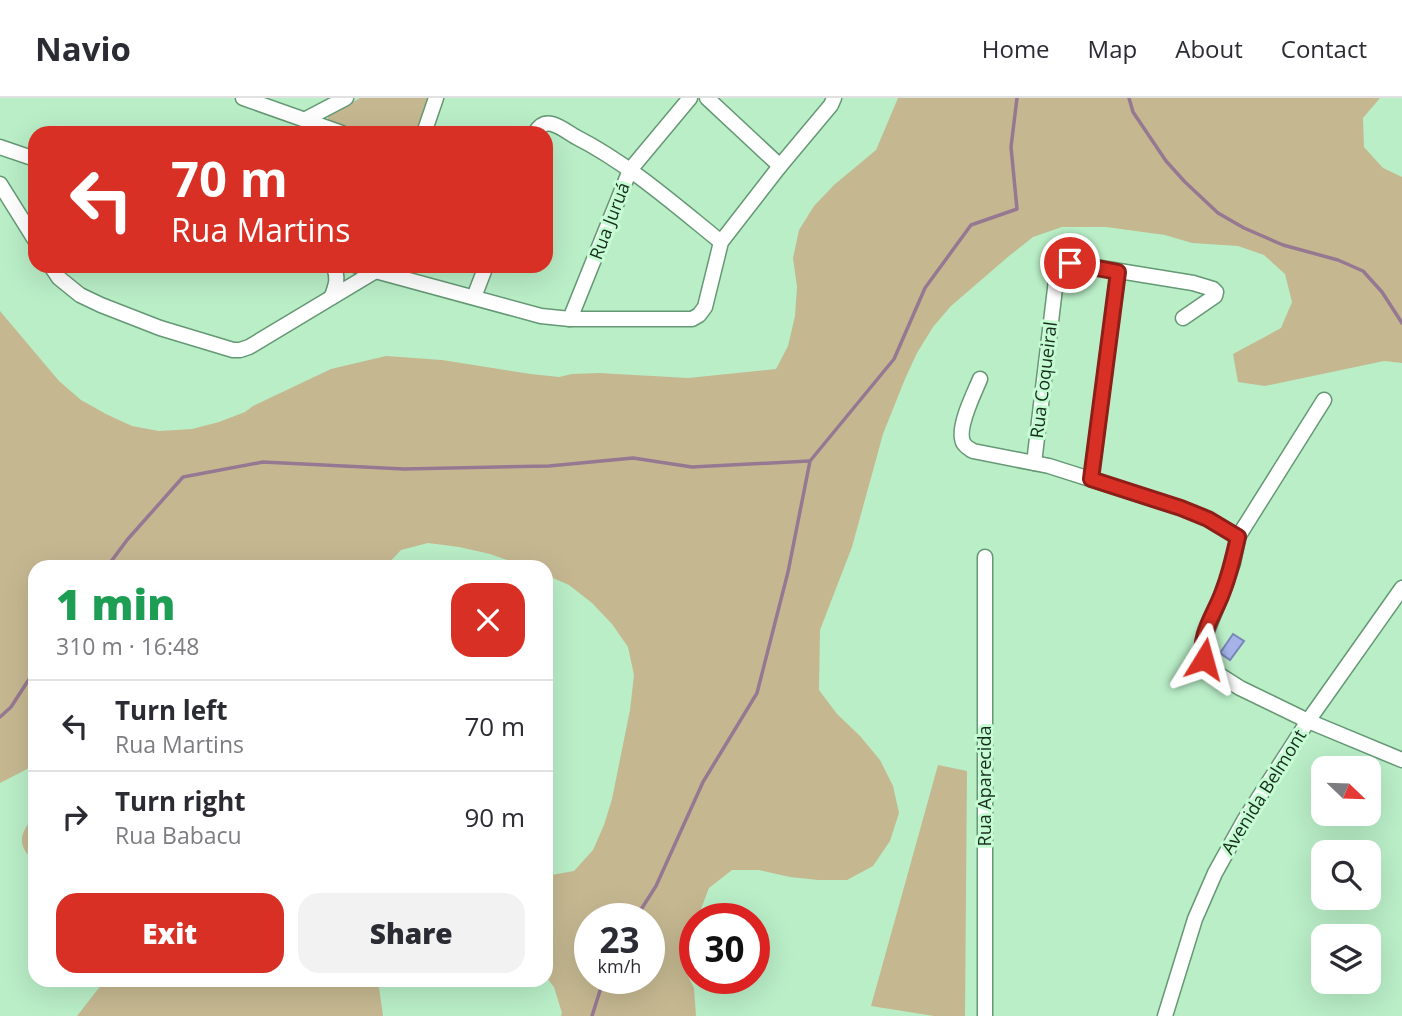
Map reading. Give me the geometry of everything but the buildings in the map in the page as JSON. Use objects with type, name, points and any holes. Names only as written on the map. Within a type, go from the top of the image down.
[{"type":"street","points":[[243,98],[324,126]]},
{"type":"street","points":[[306,119],[346,98]]},
{"type":"street","points":[[426,126],[436,98]]},
{"type":"street","name":"Rua Juruá","points":[[570,319],[630,170],[690,98]]},
{"type":"street","points":[[707,98],[780,166]]},
{"type":"street","points":[[389,273],[541,316],[570,319],[692,319],[705,307],[722,242],[833,101]]},
{"type":"street","points":[[539,126],[552,124],[594,146],[630,170],[722,242]]},
{"type":"street","points":[[0,147],[28,157]]},
{"type":"street","points":[[0,184],[28,229]]},
{"type":"street","name":"Rua Coqueiral","points":[[1034,463],[1059,270],[1070,263],[1118,272]]},
{"type":"street","points":[[1091,479],[1118,272],[1193,283],[1216,292],[1215,296],[1183,318]]},
{"type":"street","points":[[56,273],[80,295],[101,306],[233,351],[249,347],[369,273]]},
{"type":"street","points":[[332,296],[336,273]]},
{"type":"street","points":[[474,297],[483,273]]},
{"type":"street","points":[[980,379],[961,429],[965,447],[973,451],[1049,466],[1181,508],[1208,519],[1238,537]]},
{"type":"street","points":[[1324,400],[1238,537],[1233,563],[1203,640],[1202,653],[1210,669],[1240,688],[1308,721],[1402,760]]},
{"type":"street","name":"Rua Aparecida","points":[[985,557],[985,1016]]},
{"type":"street","name":"Avenida Belmont","points":[[1165,1016],[1195,919],[1245,819],[1308,721],[1402,588]]},
{"type":"shaded area","points":[[360,98],[432,98],[423,126],[341,126],[328,121],[328,116]]},
{"type":"shaded area","points":[[898,98],[1380,98],[1363,118],[1364,147],[1383,168],[1402,177],[1402,363],[1384,361],[1265,386],[1238,382],[1233,354],[1281,328],[1292,302],[1285,274],[1264,255],[1238,246],[1192,243],[1165,235],[1106,227],[1062,227],[1033,237],[951,306],[933,327],[905,379],[883,434],[852,547],[820,630],[819,690],[837,714],[880,760],[893,786],[899,813],[890,841],[873,866],[847,880],[818,880],[759,870],[732,870],[709,888],[703,903],[679,903],[679,994],[694,994],[696,1016],[561,1016],[553,986],[553,875],[574,871],[593,850],[604,825],[630,710],[634,675],[628,647],[612,624],[592,603],[569,585],[553,578],[553,560],[507,560],[459,547],[428,543],[401,550],[392,560],[28,560],[28,769],[0,783],[0,311],[59,381],[81,400],[132,426],[159,431],[192,429],[219,422],[331,369],[386,356],[442,360],[559,377],[599,373],[688,378],[776,369],[788,346],[795,316],[797,287],[793,258],[799,230],[814,206],[834,185],[876,150]]},
{"type":"shaded area","points":[[938,765],[967,771],[965,1016],[934,1016],[871,1006]]},
{"type":"shaded area","points":[[28,825],[27,854],[22,843]]},
{"type":"shaded area","points":[[100,987],[379,987],[383,1016],[77,1016]]},
{"type":"waterway","points":[[645,903],[656,886],[703,782],[757,693],[788,572],[810,461],[894,359],[925,288],[971,225],[1017,209],[1011,147],[1017,98]]},
{"type":"waterway","points":[[1129,98],[1133,112],[1166,161],[1218,213],[1283,245],[1338,260],[1363,271],[1382,292],[1402,323]]},
{"type":"waterway","points":[[112,560],[183,477],[263,462],[404,469],[549,466],[633,458],[692,467],[809,461]]},
{"type":"waterway","points":[[0,717],[11,707],[28,681]]},
{"type":"waterway","points":[[592,1016],[599,994]]},
{"type":"route","points":[[1070,263],[1118,272],[1091,479],[1181,508],[1208,519],[1238,537],[1233,563],[1203,640],[1204,659]]}]
